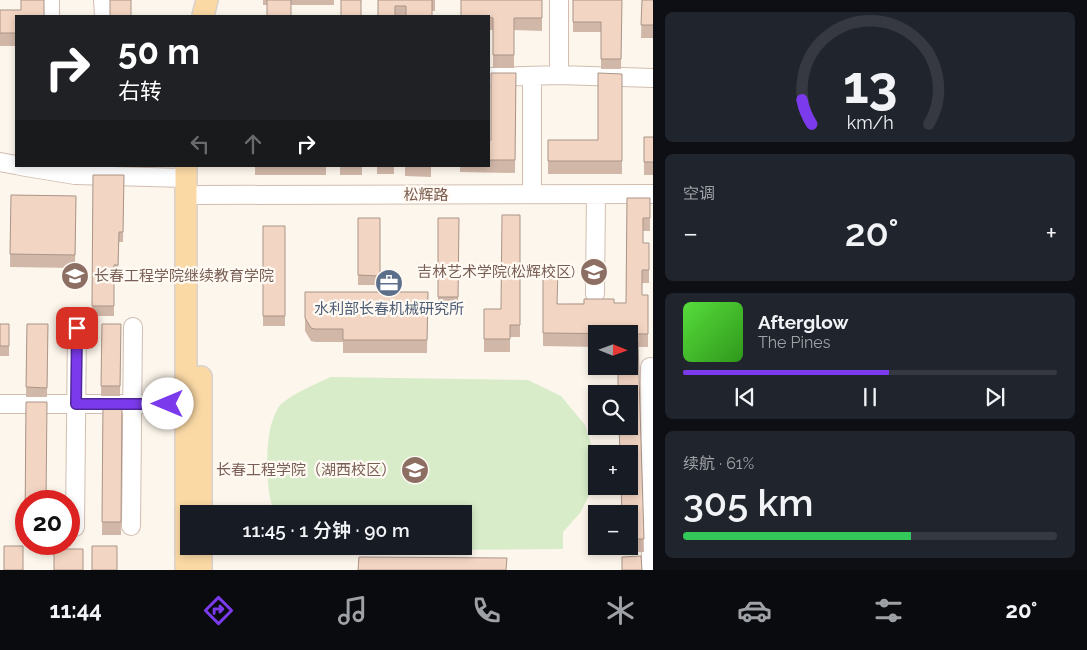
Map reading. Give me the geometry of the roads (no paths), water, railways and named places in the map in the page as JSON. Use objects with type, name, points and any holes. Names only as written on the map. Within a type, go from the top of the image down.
[{"type":"main road","points":[[189,15],[193,0]]},
{"type":"main road","points":[[203,15],[207,0]]},
{"type":"main road","points":[[191,170],[199,196],[201,505]]},
{"type":"main road","points":[[186,570],[186,404],[191,170]]},
{"type":"main road","points":[[201,555],[201,570]]},
{"type":"street","points":[[50,0],[50,15]]},
{"type":"street","points":[[103,0],[104,15]]},
{"type":"street","points":[[559,0],[559,75]]},
{"type":"street","points":[[490,77],[559,75],[653,78]]},
{"type":"street","points":[[532,76],[532,194]]},
{"type":"street","points":[[0,162],[15,165]]},
{"type":"street","points":[[28,167],[75,175],[191,170]]},
{"type":"street","points":[[595,294],[596,194]]},
{"type":"street","name":"松辉路","points":[[199,196],[653,194]]},
{"type":"street","points":[[131,526],[133,327]]},
{"type":"street","points":[[75,490],[77,328]]},
{"type":"street","points":[[650,367],[651,570]]},
{"type":"street","points":[[0,404],[186,404]]},
{"type":"place","name":"吉林艺术学院(松辉校区)","points":[[594,272]]},
{"type":"place","name":"长春工程学院继续教育学院","points":[[75,276]]},
{"type":"place","name":"水利部长春机械研究所","points":[[389,283]]},
{"type":"place","name":"长春工程学院（湖西校区）","points":[[415,470]]}]
